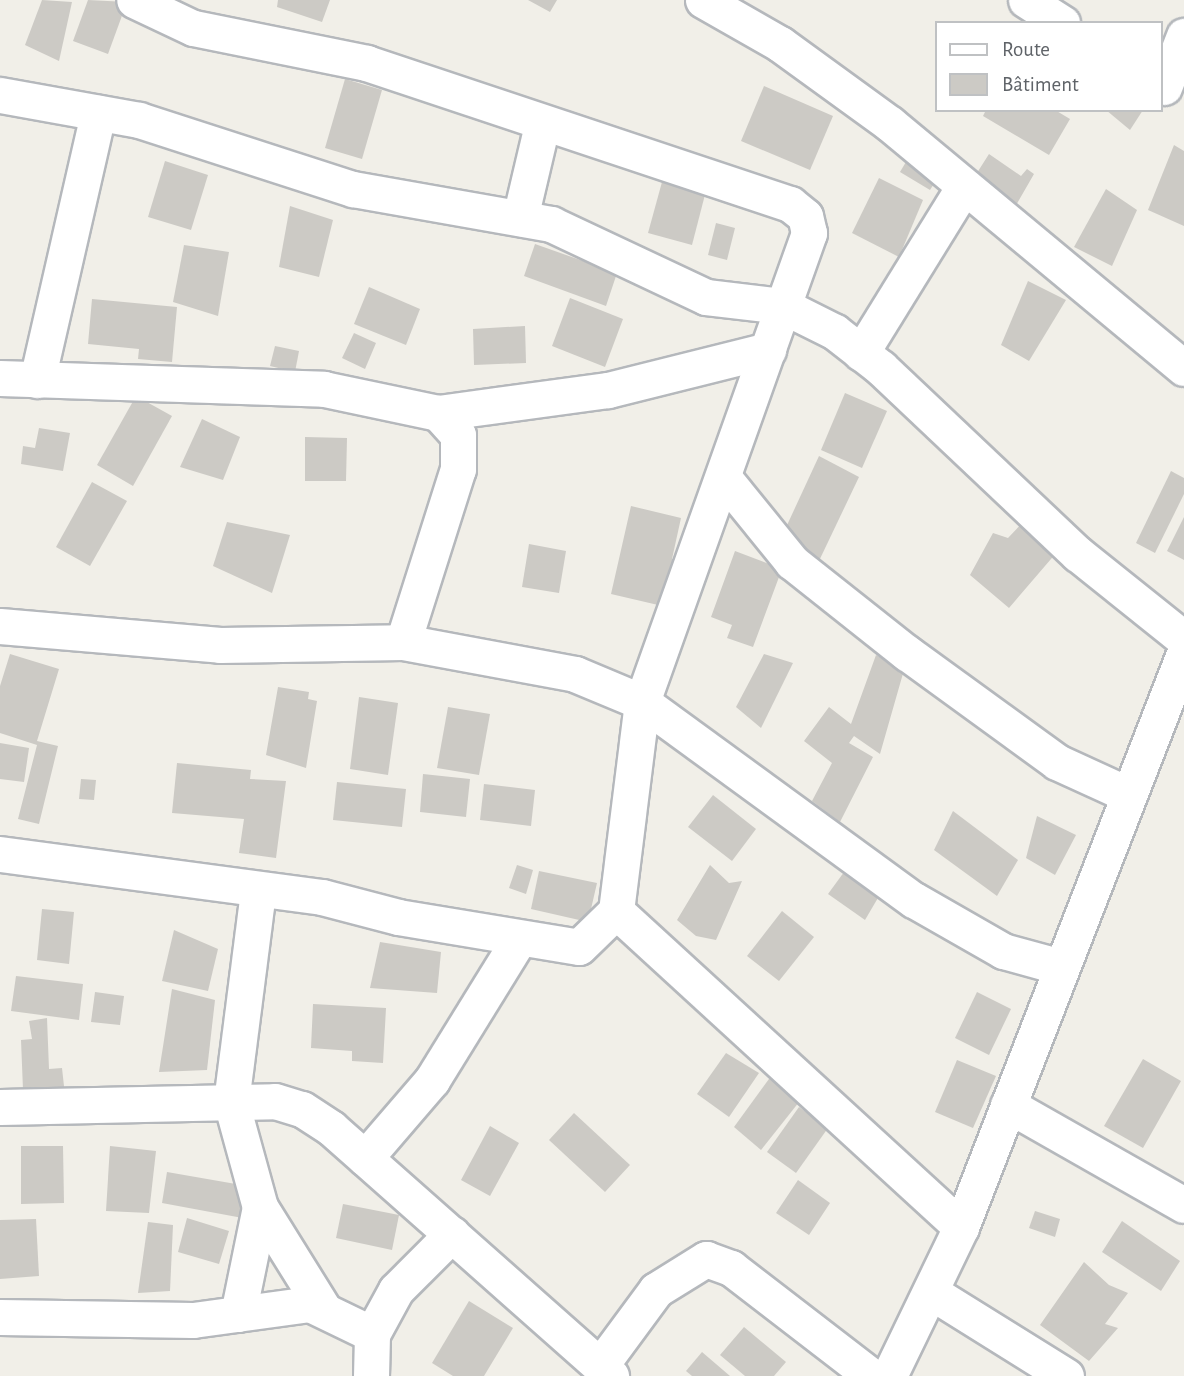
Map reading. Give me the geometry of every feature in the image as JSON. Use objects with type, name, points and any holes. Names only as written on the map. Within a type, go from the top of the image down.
[{"type":"street","points":[[0,854],[258,891],[322,897],[519,939],[579,947],[615,911],[642,702],[810,233],[805,216],[790,204],[542,125],[367,63],[193,28],[134,0]]},
{"type":"street","points":[[703,0],[780,44],[964,186],[1184,368]]},
{"type":"street","points":[[1026,0],[1059,21]]},
{"type":"street","points":[[1170,91],[1184,36]]},
{"type":"street","points":[[0,95],[139,120],[353,190],[551,224],[706,297],[783,306],[861,353],[1078,554],[1184,639]]},
{"type":"street","points":[[37,380],[98,113]]},
{"type":"street","points":[[520,218],[542,125]]},
{"type":"street","points":[[861,353],[964,186]]},
{"type":"street","points":[[0,378],[324,389],[439,413],[608,390],[768,350]]},
{"type":"street","points":[[403,642],[458,469],[458,435],[439,413]]},
{"type":"street","points":[[724,478],[792,562],[907,653],[1057,762],[1129,795]]},
{"type":"street","points":[[0,626],[220,645],[403,642],[534,661],[642,702],[914,900],[1003,951],[1061,967]]},
{"type":"street","points":[[890,1376],[961,1227],[1184,654]]},
{"type":"street","points":[[258,891],[231,1102],[260,1207],[324,1310]]},
{"type":"street","points":[[615,911],[961,1227]]},
{"type":"street","points":[[365,1158],[432,1080],[519,939]]},
{"type":"street","points":[[0,1107],[275,1101],[302,1109],[365,1158],[606,1371],[656,1290],[706,1259],[731,1268],[871,1376]]},
{"type":"street","points":[[1007,1105],[1184,1205]]},
{"type":"street","points":[[239,1314],[260,1207]]},
{"type":"street","points":[[372,1376],[372,1334],[396,1290],[452,1234]]},
{"type":"street","points":[[931,1292],[1066,1376]]},
{"type":"street","points":[[0,1317],[239,1314],[310,1304],[372,1334]]},
{"type":"building","points":[[42,0],[72,2],[59,61],[25,45]]},
{"type":"building","points":[[88,0],[127,2],[108,54],[73,41]]},
{"type":"building","points":[[278,0],[330,0],[322,22],[277,7]]},
{"type":"building","points":[[528,0],[557,0],[550,12]]},
{"type":"building","points":[[345,79],[382,90],[362,159],[325,148]]},
{"type":"building","points":[[764,86],[833,116],[810,170],[741,141]]},
{"type":"building","points":[[985,112],[1058,112],[1070,119],[1049,155],[983,116]]},
{"type":"building","points":[[1108,112],[1142,112],[1130,130]]},
{"type":"building","points":[[1174,145],[1184,151],[1184,226],[1148,210]]},
{"type":"building","points":[[913,150],[943,169],[930,190],[900,172]]},
{"type":"building","points":[[989,154],[1021,176],[1027,169],[1034,174],[1015,207],[975,176]]},
{"type":"building","points":[[165,161],[208,175],[191,230],[148,217]]},
{"type":"building","points":[[665,171],[708,183],[692,245],[648,233]]},
{"type":"building","points":[[879,178],[923,200],[899,257],[852,233]]},
{"type":"building","points":[[1106,189],[1137,210],[1112,266],[1074,247]]},
{"type":"building","points":[[290,206],[333,220],[319,277],[279,267]]},
{"type":"building","points":[[716,223],[735,228],[727,260],[708,255]]},
{"type":"building","points":[[535,244],[617,273],[606,306],[524,276]]},
{"type":"building","points":[[184,245],[229,252],[218,316],[173,302]]},
{"type":"building","points":[[1028,281],[1066,300],[1029,361],[1001,345]]},
{"type":"building","points":[[369,287],[420,309],[406,345],[354,324]]},
{"type":"building","points":[[570,298],[623,319],[605,367],[552,346]]},
{"type":"building","points":[[92,299],[177,307],[172,362],[138,359],[139,349],[88,344]]},
{"type":"building","points":[[525,326],[526,363],[474,365],[473,329]]},
{"type":"building","points":[[354,333],[376,343],[365,369],[342,358]]},
{"type":"building","points":[[275,346],[299,351],[295,372],[270,366]]},
{"type":"building","points":[[845,393],[887,411],[862,468],[821,450]]},
{"type":"building","points":[[136,396],[172,416],[133,486],[97,465]]},
{"type":"building","points":[[202,419],[240,437],[223,480],[180,467]]},
{"type":"building","points":[[39,428],[70,433],[63,471],[21,464],[23,446],[35,448]]},
{"type":"building","points":[[305,437],[347,438],[346,481],[305,481]]},
{"type":"building","points":[[819,456],[859,477],[818,563],[782,536]]},
{"type":"building","points":[[1171,471],[1184,478],[1184,494],[1155,553],[1136,543]]},
{"type":"building","points":[[92,482],[127,501],[90,566],[56,547]]},
{"type":"building","points":[[631,506],[681,518],[672,559],[682,561],[671,608],[611,594]]},
{"type":"building","points":[[1184,517],[1184,560],[1167,551]]},
{"type":"building","points":[[1025,520],[1057,552],[1009,608],[970,575],[993,533],[1008,538]]},
{"type":"building","points":[[227,522],[290,535],[272,593],[213,566]]},
{"type":"building","points":[[529,544],[566,551],[559,593],[522,587]]},
{"type":"building","points":[[735,551],[782,569],[753,647],[727,638],[732,625],[711,617]]},
{"type":"building","points":[[10,654],[59,669],[37,741],[58,746],[39,824],[18,819],[37,745],[0,733],[0,686]]},
{"type":"building","points":[[764,654],[793,663],[761,728],[736,707]]},
{"type":"building","points":[[876,655],[904,670],[880,754],[854,736],[849,743],[873,757],[840,822],[812,801],[832,763],[804,741],[829,707],[851,724]]},
{"type":"building","points":[[278,687],[309,692],[308,699],[317,701],[306,768],[266,755]]},
{"type":"building","points":[[359,697],[398,703],[388,775],[350,769]]},
{"type":"building","points":[[448,707],[490,714],[479,775],[437,768]]},
{"type":"building","points":[[0,743],[29,748],[24,782],[0,779]]},
{"type":"building","points":[[177,763],[251,770],[250,779],[286,781],[276,858],[239,853],[244,819],[172,813]]},
{"type":"building","points":[[423,774],[470,779],[466,817],[420,812]]},
{"type":"building","points":[[81,779],[96,780],[94,800],[79,799]]},
{"type":"building","points":[[337,782],[406,789],[402,827],[333,820]]},
{"type":"building","points":[[484,784],[535,790],[531,826],[480,820]]},
{"type":"building","points":[[713,795],[756,829],[732,861],[688,827]]},
{"type":"building","points":[[953,811],[1018,860],[997,896],[934,850]]},
{"type":"building","points":[[1037,816],[1076,835],[1055,875],[1026,858]]},
{"type":"building","points":[[517,865],[533,870],[526,894],[509,888]]},
{"type":"building","points":[[710,865],[729,883],[742,881],[716,940],[696,936],[677,920]]},
{"type":"building","points":[[847,868],[882,891],[865,920],[828,894]]},
{"type":"building","points":[[539,871],[597,883],[588,922],[531,909]]},
{"type":"building","points":[[42,909],[74,912],[69,964],[37,960]]},
{"type":"building","points":[[782,911],[814,937],[779,981],[747,956]]},
{"type":"building","points":[[174,930],[218,949],[208,991],[162,981]]},
{"type":"building","points":[[380,942],[441,952],[437,993],[370,988]]},
{"type":"building","points":[[16,976],[83,984],[79,1020],[11,1011]]},
{"type":"building","points":[[172,989],[215,1000],[207,1070],[159,1072]]},
{"type":"building","points":[[95,992],[124,996],[120,1025],[91,1022]]},
{"type":"building","points":[[977,992],[1011,1009],[989,1055],[955,1038]]},
{"type":"building","points":[[313,1004],[386,1008],[383,1063],[352,1061],[352,1051],[311,1048]]},
{"type":"building","points":[[47,1018],[49,1069],[62,1068],[65,1095],[23,1090],[21,1040],[32,1039],[29,1021]]},
{"type":"building","points":[[726,1053],[759,1073],[729,1117],[697,1094]]},
{"type":"building","points":[[1143,1059],[1181,1081],[1143,1148],[1104,1126]]},
{"type":"building","points":[[957,1060],[996,1076],[973,1128],[935,1112]]},
{"type":"building","points":[[777,1068],[807,1092],[761,1150],[734,1127]]},
{"type":"building","points":[[799,1107],[828,1128],[796,1173],[767,1152]]},
{"type":"building","points":[[574,1113],[630,1165],[605,1192],[549,1140]]},
{"type":"building","points":[[490,1126],[519,1143],[490,1196],[461,1180]]},
{"type":"building","points":[[21,1146],[63,1146],[64,1203],[21,1204]]},
{"type":"building","points":[[110,1146],[156,1151],[149,1213],[106,1211]]},
{"type":"building","points":[[167,1172],[253,1187],[248,1219],[162,1203]]},
{"type":"building","points":[[798,1180],[830,1203],[809,1235],[776,1213]]},
{"type":"building","points":[[343,1204],[399,1215],[392,1250],[336,1238]]},
{"type":"building","points":[[1035,1211],[1060,1219],[1055,1237],[1029,1228]]},
{"type":"building","points":[[187,1218],[229,1231],[219,1264],[178,1252]]},
{"type":"building","points":[[36,1219],[39,1276],[0,1279],[0,1220]]},
{"type":"building","points":[[1122,1221],[1180,1261],[1161,1291],[1102,1252]]},
{"type":"building","points":[[148,1222],[173,1225],[170,1291],[138,1293]]},
{"type":"building","points":[[1084,1262],[1109,1285],[1128,1293],[1105,1324],[1118,1328],[1089,1361],[1040,1325]]},
{"type":"building","points":[[469,1301],[513,1328],[484,1376],[453,1376],[432,1363]]},
{"type":"building","points":[[744,1327],[786,1362],[774,1376],[745,1376],[720,1355]]},
{"type":"building","points":[[702,1352],[730,1376],[692,1376],[686,1371]]}]
